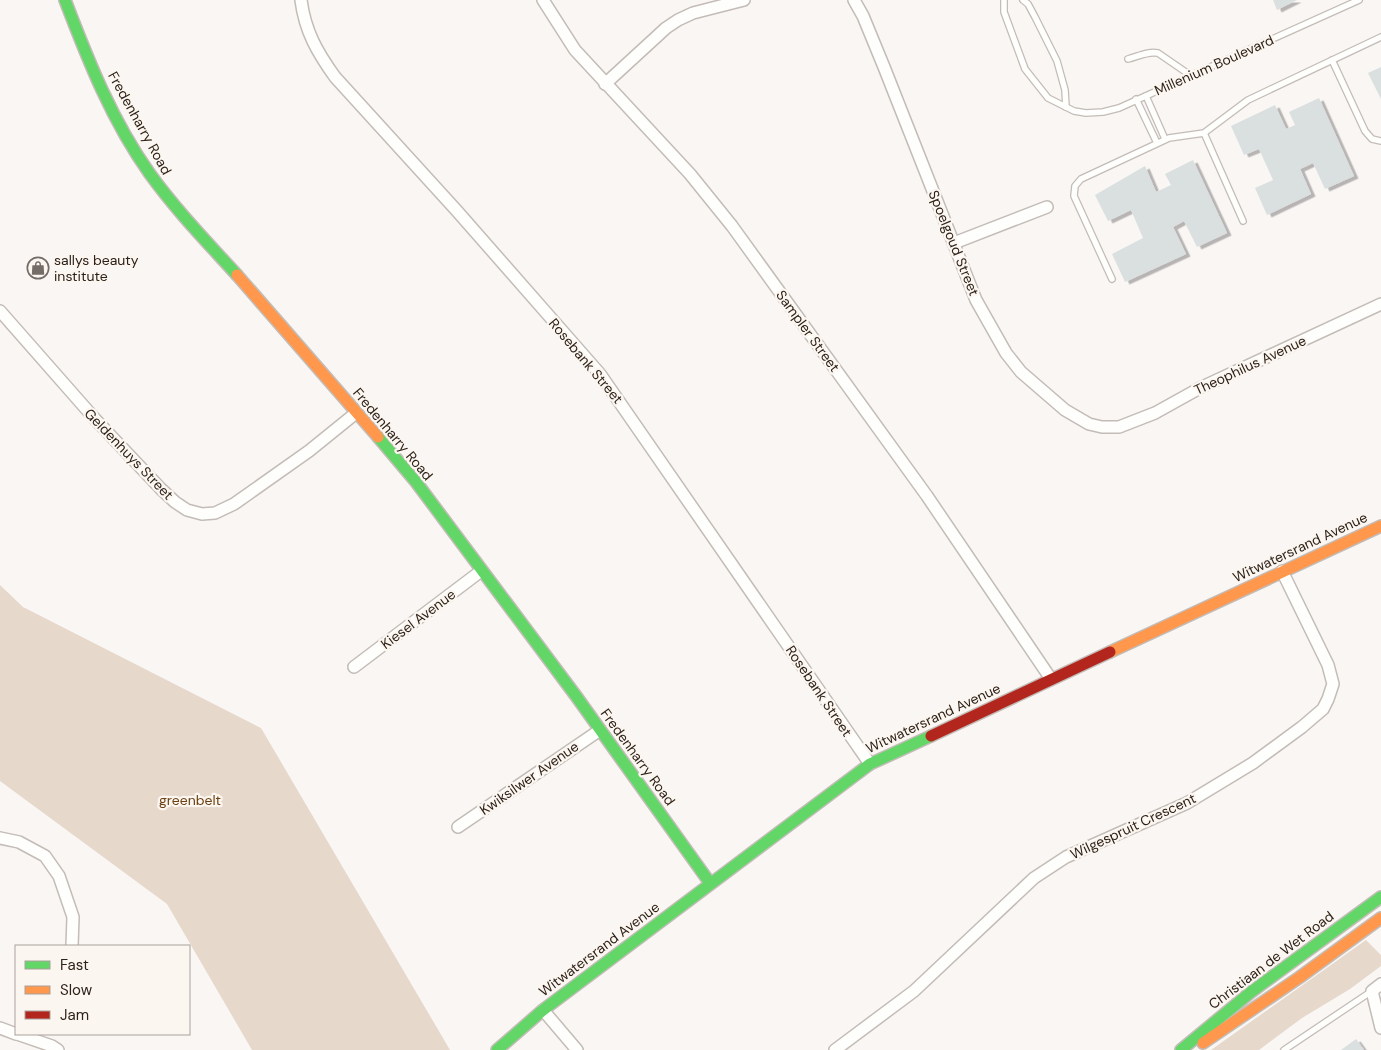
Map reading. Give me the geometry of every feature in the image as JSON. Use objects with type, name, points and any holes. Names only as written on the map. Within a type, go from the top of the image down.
[{"type":"street","name":"Fredenharry Road","points":[[65,0],[84,50],[115,115],[148,173],[416,482],[600,730],[710,884]]},
{"type":"street","name":"Rosebank Street","points":[[301,0],[311,41],[330,71],[457,210],[600,374],[870,764]]},
{"type":"street","name":"Sampler Street","points":[[543,0],[575,50],[690,174],[732,226],[927,496],[1051,680]]},
{"type":"street","points":[[605,84],[666,28],[678,20],[693,13],[744,0]]},
{"type":"street","name":"Spoelgoud Street","points":[[854,0],[870,33],[976,300],[1006,354],[1022,372],[1065,410],[1089,424],[1102,427],[1120,427]]},
{"type":"street","points":[[954,243],[1046,207]]},
{"type":"street","name":"Theophilus Avenue","points":[[1120,427],[1155,413],[1200,388],[1381,304]]},
{"type":"street","name":"Geldenhuys Street","points":[[0,311],[95,419],[161,489],[187,510],[202,514],[215,513],[234,504],[309,451],[356,413]]},
{"type":"street","name":"Witwatersrand Avenue","points":[[497,1050],[543,1010],[870,764],[1381,526]]},
{"type":"street","name":"Kiesel Avenue","points":[[354,667],[481,571]]},
{"type":"street","name":"Wilgespruit Crescent","points":[[835,1050],[914,992],[1034,878],[1066,857],[1188,804],[1254,763],[1323,709],[1333,684],[1328,665],[1282,571]]},
{"type":"street","name":"Kwiksilwer Avenue","points":[[458,827],[600,730]]},
{"type":"street","points":[[0,838],[19,842],[45,856],[59,876],[73,917],[72,945]]},
{"type":"street","name":"Christiaan de Wet Road","points":[[1181,1050],[1251,992],[1379,902]]},
{"type":"street","name":"Christiaan de Wet Road","points":[[1192,1050],[1284,988],[1381,918]]},
{"type":"street","points":[[1376,988],[1381,1028]]},
{"type":"street","points":[[543,1010],[577,1050]]},
{"type":"street","points":[[0,1028],[15,1034]]},
{"type":"street","points":[[19,1035],[55,1048],[56,1035]]},
{"type":"lane","name":"Millenium Boulevard","points":[[1004,0],[1004,12],[1025,69],[1048,98],[1074,111],[1086,113],[1103,112],[1119,108],[1359,0]]},
{"type":"lane","points":[[1023,0],[1028,4],[1036,17],[1056,61],[1066,90],[1066,107]]},
{"type":"lane","points":[[1112,279],[1074,196],[1075,186],[1085,176],[1165,139],[1204,133],[1248,100],[1381,37]]},
{"type":"lane","points":[[1128,59],[1153,52],[1158,53],[1190,75]]},
{"type":"lane","points":[[1332,60],[1365,131],[1372,139],[1381,141]]},
{"type":"lane","points":[[1146,96],[1165,139]]},
{"type":"lane","points":[[1136,99],[1157,143]]},
{"type":"lane","points":[[1204,133],[1243,221]]},
{"type":"lane","points":[[1284,1050],[1376,988]]},
{"type":"green space","name":"greenbelt","points":[[0,585],[23,607],[261,728],[450,1050],[252,1050],[167,904],[0,781]]},
{"type":"green space","points":[[1366,940],[1381,955],[1381,966],[1350,989],[1302,1018],[1259,1050],[1211,1050]]},
{"type":"building","points":[[1273,0],[1297,0],[1277,10]]},
{"type":"building","points":[[1381,67],[1381,99],[1368,73]]},
{"type":"building","points":[[1319,98],[1354,176],[1325,189],[1313,163],[1300,169],[1311,194],[1267,215],[1255,188],[1273,180],[1259,149],[1244,155],[1231,126],[1275,105],[1286,129],[1295,125],[1289,112]]},
{"type":"building","points":[[1193,160],[1227,233],[1197,247],[1184,221],[1173,227],[1186,254],[1125,282],[1112,254],[1143,238],[1131,210],[1108,221],[1095,195],[1145,166],[1156,192],[1171,185],[1165,174]]},
{"type":"building","points":[[1356,1039],[1364,1050],[1341,1050]]},
{"type":"traffic: fast","points":[[65,0],[102,90],[136,154],[170,200],[237,275]]},
{"type":"traffic: fast","points":[[378,437],[416,482],[576,696],[710,883]]},
{"type":"traffic: fast","points":[[497,1050],[543,1010],[870,764],[931,736]]},
{"type":"traffic: fast","points":[[1181,1050],[1251,992],[1381,897]]},
{"type":"traffic: slow","points":[[237,275],[378,437]]},
{"type":"traffic: slow","points":[[1110,652],[1381,526]]},
{"type":"traffic: slow","points":[[1203,1043],[1300,977],[1381,918]]},
{"type":"traffic: jam","points":[[931,736],[1110,652]]},
{"type":"place","name":"sallys beauty institute","points":[[38,268]]}]
